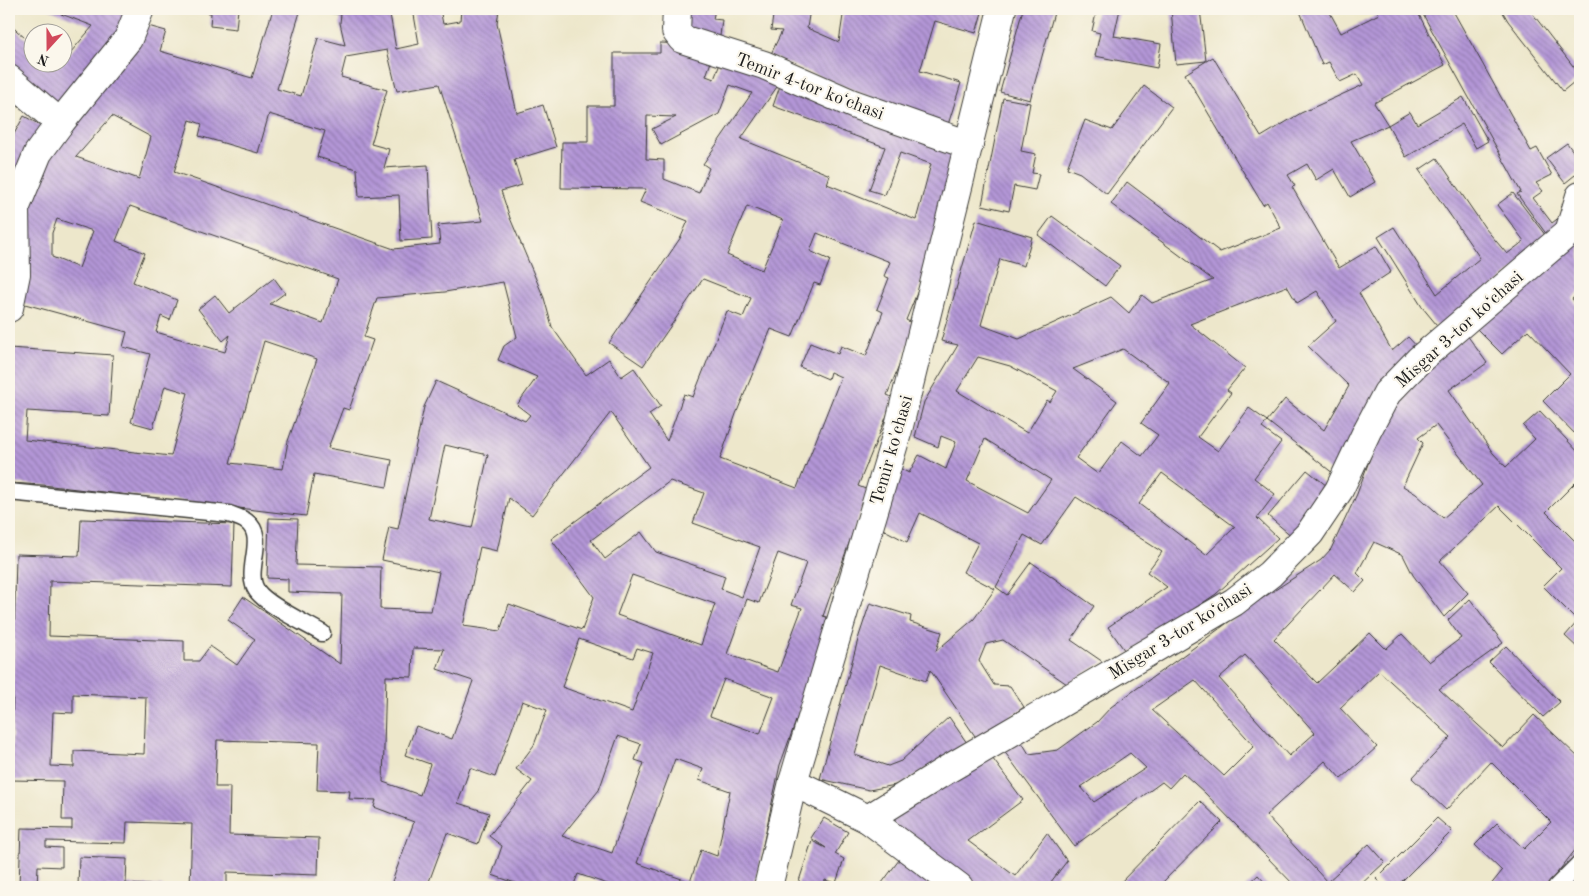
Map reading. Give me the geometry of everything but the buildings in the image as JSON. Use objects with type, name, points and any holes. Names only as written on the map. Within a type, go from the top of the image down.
[{"type":"street","points":[[9,308],[16,274],[15,209],[38,153],[128,39],[140,9]]},
{"type":"street","name":"Temir 4-tor koʻchasi","points":[[677,9],[676,31],[682,40],[764,65],[853,104],[969,145]]},
{"type":"street","name":"Temir ko'chasi","points":[[768,887],[794,782],[898,430],[1002,9]]},
{"type":"street","points":[[9,79],[60,123]]},
{"type":"street","name":"Misgar 3-tor koʻchasi","points":[[868,818],[948,768],[1234,602],[1270,574],[1310,532],[1339,490],[1387,393],[1419,360],[1569,232],[1580,196]]},
{"type":"street","points":[[794,782],[868,818],[959,887]]},
{"type":"lane","points":[[9,492],[229,514],[247,522],[255,531],[252,582],[258,592],[269,602],[322,633]]},
{"type":"lane","points":[[1556,887],[1580,863]]}]
